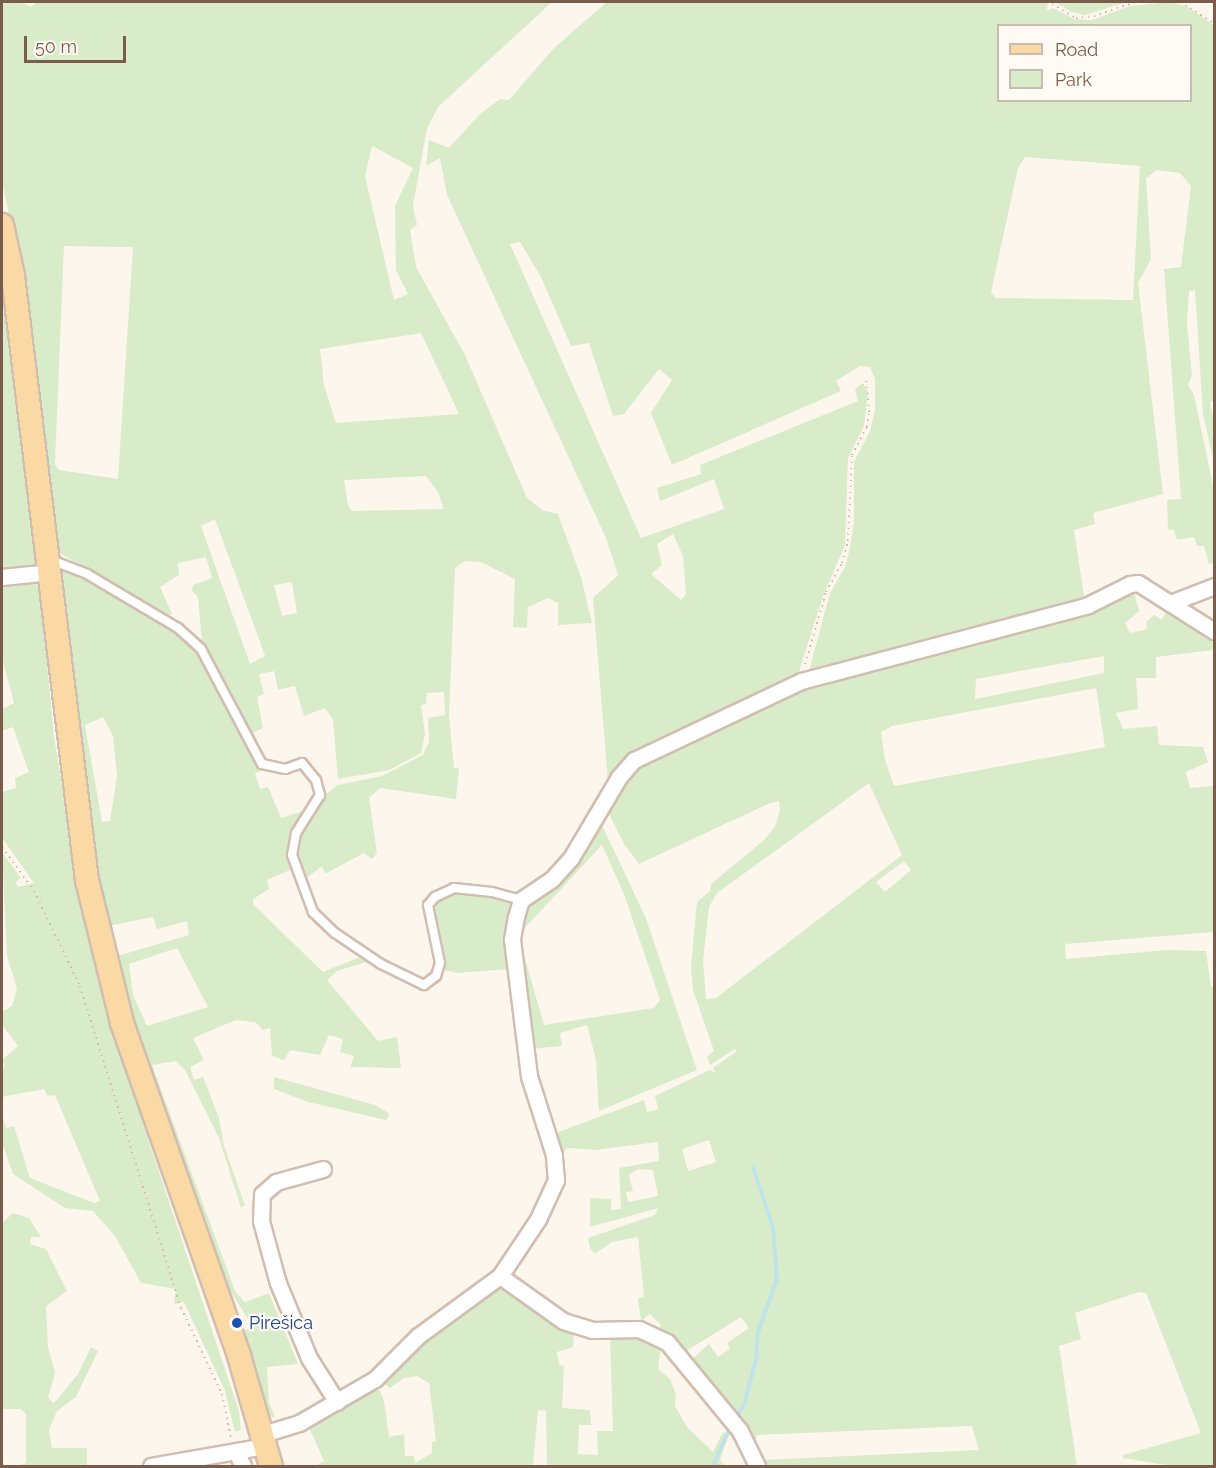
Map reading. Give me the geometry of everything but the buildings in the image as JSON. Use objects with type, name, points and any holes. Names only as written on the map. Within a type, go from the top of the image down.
[{"type":"main road","points":[[2,225],[13,276],[87,880],[122,1023],[239,1356],[266,1449]]},
{"type":"street","points":[[2,578],[50,566]]},
{"type":"street","points":[[151,1467],[240,1459],[266,1449],[299,1423],[375,1379],[418,1336],[500,1276],[526,1238],[556,1180],[554,1155],[529,1076],[520,1013],[512,939],[520,900],[552,879],[571,858],[618,777],[634,760],[801,681],[1088,605],[1130,584],[1138,583],[1215,631]]},
{"type":"street","points":[[1170,603],[1215,585]]},
{"type":"street","points":[[323,1169],[276,1182],[262,1194],[261,1221],[279,1283],[309,1358],[337,1402]]},
{"type":"street","points":[[500,1276],[563,1321],[592,1330],[639,1329],[667,1342],[740,1431],[757,1467]]},
{"type":"lane","points":[[50,566],[87,574],[178,628],[201,649],[262,764],[285,769],[302,763],[316,780],[320,795],[296,833],[292,855],[313,912],[335,933],[381,964],[424,985],[435,976],[440,963],[428,905],[435,897],[453,888],[492,892],[520,900]]},
{"type":"path","points":[[1052,4],[1076,18],[1094,16],[1136,2]]},
{"type":"path","points":[[1180,2],[1215,23]]},
{"type":"path","points":[[801,681],[826,592],[842,563],[848,541],[852,455],[867,427],[869,412],[867,378]]},
{"type":"path","points":[[2,847],[34,891],[80,986],[181,1308],[222,1394],[226,1426],[240,1459]]},
{"type":"green space","points":[[2,2],[21,2],[31,7],[37,2],[552,2],[438,107],[427,129],[413,205],[417,225],[410,230],[416,267],[465,355],[527,498],[542,510],[558,514],[581,577],[592,623],[558,625],[558,603],[548,598],[528,607],[527,628],[513,627],[515,579],[481,562],[465,561],[455,568],[449,715],[454,768],[459,768],[456,799],[380,788],[369,798],[377,853],[372,859],[364,853],[325,874],[322,866],[304,880],[296,868],[296,845],[326,794],[338,785],[382,776],[423,755],[429,742],[428,718],[445,715],[444,692],[427,693],[426,704],[421,705],[425,734],[421,753],[389,770],[338,779],[333,720],[325,708],[304,716],[295,686],[278,690],[274,671],[259,674],[264,694],[257,697],[263,728],[250,734],[202,641],[198,597],[192,591],[193,585],[212,578],[206,557],[178,563],[179,575],[160,587],[172,614],[166,615],[58,552],[16,247],[2,182]],"holes":[[[372,146],[413,168],[395,206],[396,270],[408,294],[394,300],[365,176]],[[64,246],[133,247],[118,479],[59,470],[55,464]],[[421,333],[459,414],[336,423],[324,385],[320,349]],[[426,476],[438,492],[444,509],[352,511],[348,506],[344,480]],[[215,519],[265,656],[250,664],[201,526]],[[292,582],[297,613],[282,616],[274,585]]]},
{"type":"green space","points":[[607,2],[1049,2],[1046,11],[1053,8],[1075,19],[1092,20],[1130,6],[1170,2],[1188,7],[1214,25],[1214,401],[1210,402],[1214,420],[1214,463],[1203,414],[1195,290],[1189,291],[1187,324],[1192,376],[1188,385],[1194,395],[1214,490],[1214,563],[1209,564],[1204,546],[1197,546],[1194,537],[1177,540],[1174,530],[1168,529],[1167,500],[1181,499],[1164,269],[1181,267],[1191,186],[1180,173],[1157,170],[1146,178],[1151,259],[1138,283],[1163,494],[1093,513],[1095,524],[1074,530],[1085,603],[807,678],[830,593],[845,567],[849,552],[854,523],[854,462],[870,431],[875,410],[875,379],[870,367],[860,366],[836,381],[841,391],[672,465],[651,413],[672,380],[659,369],[624,414],[613,416],[589,343],[571,346],[540,275],[520,242],[510,244],[641,538],[724,509],[714,479],[660,501],[657,488],[701,474],[700,465],[858,401],[855,389],[863,383],[868,392],[864,426],[848,458],[845,545],[822,599],[796,681],[608,782],[593,598],[618,575],[606,538],[447,195],[440,158],[426,166],[429,140],[449,148],[480,114],[500,99],[509,100],[554,48]],"holes":[[[1025,157],[1140,166],[1133,300],[996,298],[991,292],[1018,168]],[[673,534],[683,556],[686,594],[681,600],[651,574],[662,565],[657,544]]]},
{"type":"green space","points":[[1055,2],[1127,2],[1085,15],[1072,12]]},
{"type":"green space","points":[[2,270],[36,568],[2,574]]},
{"type":"green space","points":[[61,570],[97,583],[165,623],[188,639],[209,667],[261,771],[255,773],[260,789],[268,787],[281,818],[303,811],[287,845],[290,870],[267,880],[269,889],[253,899],[253,904],[323,972],[360,957],[370,961],[337,971],[327,980],[378,1041],[397,1037],[401,1068],[350,1067],[354,1056],[340,1052],[343,1039],[329,1035],[320,1055],[290,1050],[284,1060],[272,1056],[270,1028],[263,1030],[255,1022],[236,1020],[193,1038],[204,1060],[190,1067],[194,1080],[203,1077],[219,1118],[224,1146],[245,1205],[241,1208],[219,1138],[185,1070],[176,1061],[152,1065],[235,1291],[245,1302],[269,1293],[298,1364],[267,1367],[269,1403],[275,1417],[271,1417],[263,1399],[255,1372],[245,1330],[251,1327],[217,1271],[143,1058],[114,957],[189,935],[187,921],[157,929],[153,917],[108,926],[91,856],[57,574]],"holes":[[[103,717],[113,736],[117,776],[110,821],[102,822],[85,725]],[[177,948],[208,1007],[147,1026],[133,995],[129,964]]]},
{"type":"green space","points":[[32,581],[40,589],[54,737],[86,925],[146,1133],[239,1411],[241,1430],[235,1432],[225,1391],[184,1302],[174,1304],[176,1289],[141,1283],[115,1236],[93,1211],[65,1208],[13,1174],[2,1143],[2,1115],[6,1128],[14,1126],[30,1178],[94,1203],[100,1201],[55,1095],[48,1096],[44,1089],[2,1097],[2,1069],[5,1066],[2,1060],[18,1046],[2,1025],[2,1012],[12,1006],[17,989],[7,956],[2,852],[21,878],[15,882],[18,887],[34,883],[2,838],[2,792],[16,788],[15,778],[29,772],[13,727],[2,731],[2,709],[14,703],[2,658],[2,583]]},
{"type":"green space","points":[[1134,592],[1139,611],[1125,623],[1130,633],[1147,629],[1146,622],[1154,615],[1162,620],[1168,608],[1214,636],[1214,650],[1156,657],[1156,678],[1136,678],[1138,709],[1116,713],[1123,729],[1157,726],[1159,745],[1203,747],[1208,762],[1186,772],[1190,788],[1214,786],[1214,932],[1065,944],[1066,959],[1167,950],[1206,951],[1211,987],[1214,987],[1214,1466],[1172,1466],[1123,1458],[1123,1455],[1201,1433],[1146,1293],[1139,1292],[1075,1313],[1081,1339],[1059,1346],[1077,1466],[764,1466],[761,1460],[979,1450],[972,1426],[758,1435],[753,1442],[689,1362],[709,1344],[718,1357],[730,1349],[727,1343],[749,1328],[741,1317],[683,1353],[657,1332],[661,1325],[650,1314],[641,1321],[638,1298],[644,1297],[638,1237],[612,1242],[595,1254],[590,1248],[588,1238],[655,1215],[658,1208],[590,1227],[590,1198],[611,1199],[611,1210],[621,1209],[619,1168],[659,1161],[658,1142],[594,1150],[572,1148],[566,1149],[561,1158],[554,1140],[556,1133],[644,1100],[647,1112],[658,1109],[655,1096],[710,1070],[716,1073],[713,1068],[737,1051],[735,1049],[710,1065],[707,1057],[714,1051],[693,990],[691,966],[697,902],[710,891],[711,884],[763,841],[775,827],[780,810],[779,801],[770,803],[639,864],[624,844],[610,816],[609,803],[629,771],[795,690]],"holes":[[[1104,656],[1104,673],[975,699],[976,679]],[[1096,688],[1105,747],[894,786],[885,760],[881,732],[892,726]],[[869,783],[902,855],[716,998],[706,999],[703,961],[709,907],[717,893]],[[904,861],[911,870],[885,892],[876,882]],[[709,1140],[716,1162],[688,1171],[682,1149]],[[638,1169],[653,1170],[658,1196],[628,1202],[626,1192],[633,1191],[629,1175]]]},
{"type":"green space","points":[[600,821],[645,916],[697,1070],[599,1111],[596,1060],[587,1025],[560,1033],[562,1046],[530,1049],[518,924],[528,901]],"holes":[[[602,845],[624,894],[660,1000],[654,1008],[544,1025],[520,941],[521,932]]]},
{"type":"green space","points":[[455,892],[506,898],[511,904],[510,969],[457,973],[441,969],[435,909],[438,899]]},
{"type":"green space","points":[[274,1077],[375,1105],[390,1114],[386,1120],[308,1102],[274,1089]]},
{"type":"green space","points":[[13,1213],[29,1218],[41,1237],[31,1237],[30,1244],[46,1249],[67,1291],[46,1306],[48,1347],[55,1373],[48,1398],[54,1403],[78,1374],[91,1347],[98,1351],[76,1397],[57,1411],[49,1430],[52,1448],[87,1448],[87,1466],[16,1466],[26,1463],[26,1414],[21,1409],[2,1409],[2,1223]]},
{"type":"green space","points":[[500,1287],[574,1334],[573,1347],[557,1352],[559,1365],[564,1366],[562,1408],[590,1410],[591,1425],[579,1425],[578,1454],[598,1455],[597,1431],[613,1431],[610,1336],[627,1334],[661,1344],[658,1369],[670,1379],[676,1394],[675,1406],[687,1427],[713,1452],[723,1432],[728,1435],[720,1460],[726,1466],[547,1466],[546,1411],[538,1410],[533,1466],[315,1466],[324,1461],[308,1425],[371,1388],[380,1391],[384,1401],[389,1437],[404,1434],[405,1456],[414,1456],[415,1463],[432,1453],[432,1442],[436,1441],[429,1383],[417,1376],[404,1378],[390,1388],[382,1382],[399,1358],[492,1288]]},
{"type":"waterway","points":[[735,1420],[744,1404],[756,1360],[758,1332],[777,1279],[773,1228],[753,1167]]},
{"type":"waterway","points":[[713,1466],[731,1426]]},
{"type":"place","name":"Pirešica","points":[[237,1323]]}]
